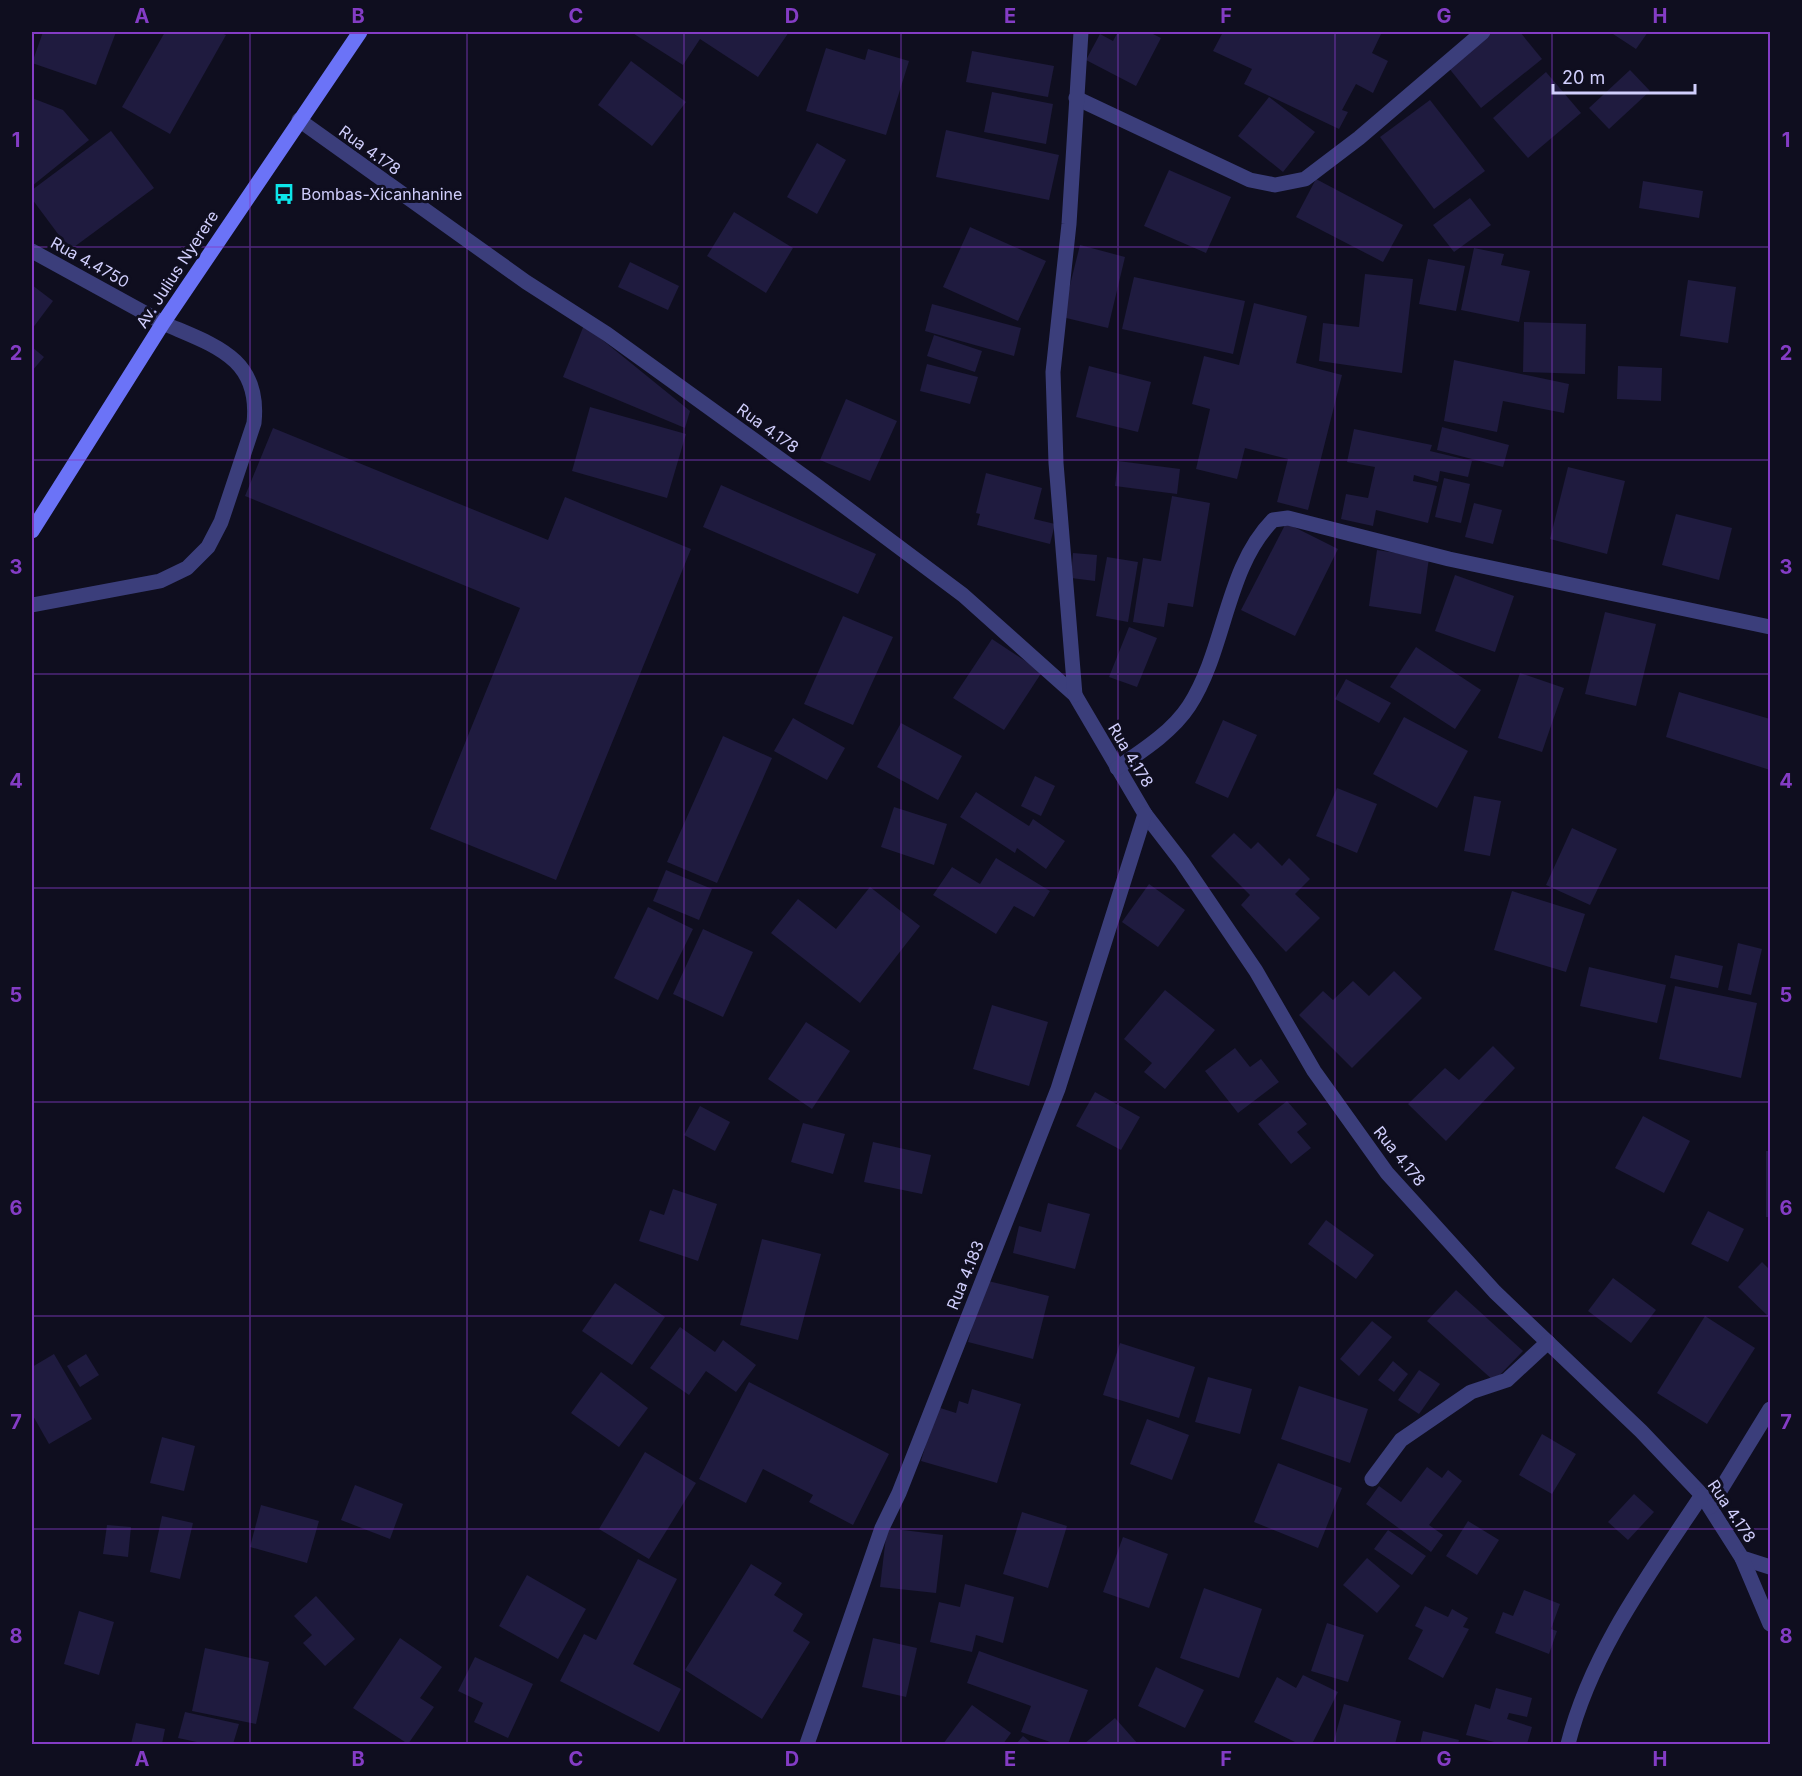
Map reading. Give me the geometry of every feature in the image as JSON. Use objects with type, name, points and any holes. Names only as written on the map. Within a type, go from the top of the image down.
[{"type":"main road","name":"Av. Julius Nyerere","points":[[32,531],[163,323],[360,32]]},
{"type":"street","points":[[1075,695],[1056,463],[1053,372],[1070,224],[1081,32]]},
{"type":"street","points":[[1076,98],[1250,180],[1275,185],[1305,179],[1359,138],[1483,32]]},
{"type":"street","name":"Rua 4.178","points":[[300,120],[439,221],[607,334],[963,594],[1075,695],[1145,814],[1182,862],[1250,962],[1314,1071],[1387,1173],[1495,1292],[1706,1501],[1742,1558],[1770,1567]]},
{"type":"street","name":"Rua 4.4750","points":[[32,251],[163,323],[225,352],[245,370],[251,382],[255,404],[254,423],[221,522],[207,547],[187,568],[160,581],[32,605]]},
{"type":"street","points":[[1117,768],[1157,740],[1188,707],[1203,679],[1250,548],[1273,520],[1288,518],[1449,560],[1770,627]]},
{"type":"street","name":"Rua 4.183","points":[[807,1744],[882,1528],[899,1493],[1058,1089],[1145,814]]},
{"type":"street","points":[[1372,1479],[1401,1440],[1471,1392],[1507,1380],[1548,1342]]},
{"type":"street","points":[[1568,1744],[1575,1719],[1596,1666],[1639,1589],[1706,1501],[1770,1409]]},
{"type":"street","points":[[1742,1558],[1770,1624]]},
{"type":"building","points":[[43,32],[116,32],[96,85],[32,63]]},
{"type":"building","points":[[165,32],[219,32],[226,35],[170,134],[122,107]]},
{"type":"building","points":[[631,32],[789,32],[758,77],[700,39],[683,65]]},
{"type":"building","points":[[1118,32],[1149,32],[1161,38],[1136,86],[1086,60],[1100,34],[1113,41]]},
{"type":"building","points":[[1223,32],[1382,32],[1372,53],[1388,61],[1373,93],[1356,84],[1342,110],[1348,112],[1339,129],[1244,84],[1252,69],[1213,51]]},
{"type":"building","points":[[1492,32],[1520,32],[1542,59],[1481,108],[1448,67]]},
{"type":"building","points":[[1610,32],[1648,32],[1636,49]]},
{"type":"building","points":[[826,48],[865,60],[868,49],[909,61],[886,135],[806,111]]},
{"type":"building","points":[[972,51],[1054,66],[1048,97],[966,82]]},
{"type":"building","points":[[631,61],[686,102],[652,146],[598,105]]},
{"type":"building","points":[[1630,70],[1650,91],[1609,129],[1589,108]]},
{"type":"building","points":[[1546,72],[1581,113],[1528,158],[1493,118]]},
{"type":"building","points":[[992,92],[1053,104],[1046,144],[984,132]]},
{"type":"building","points":[[1269,97],[1315,132],[1283,172],[1238,136]]},
{"type":"building","points":[[32,98],[63,110],[89,140],[32,186]]},
{"type":"building","points":[[1430,100],[1485,171],[1434,209],[1380,137]]},
{"type":"building","points":[[946,130],[1059,155],[1049,200],[936,177]]},
{"type":"building","points":[[111,131],[154,188],[70,250],[32,199],[32,190]]},
{"type":"building","points":[[817,143],[846,160],[817,214],[787,197]]},
{"type":"building","points":[[1169,170],[1231,197],[1206,253],[1144,226]]},
{"type":"building","points":[[1316,179],[1403,225],[1383,262],[1296,217]]},
{"type":"building","points":[[1643,181],[1703,191],[1699,218],[1639,208]]},
{"type":"building","points":[[1470,198],[1491,225],[1454,252],[1433,225]]},
{"type":"building","points":[[734,212],[793,248],[766,293],[707,256]]},
{"type":"building","points":[[970,227],[1046,261],[1018,321],[943,287]]},
{"type":"building","points":[[1080,245],[1125,257],[1108,328],[1062,317]]},
{"type":"building","points":[[1474,248],[1504,254],[1501,265],[1530,271],[1519,322],[1461,310]]},
{"type":"building","points":[[1428,259],[1465,266],[1456,311],[1419,304]]},
{"type":"building","points":[[630,262],[679,286],[668,310],[618,287]]},
{"type":"building","points":[[1365,274],[1413,279],[1402,373],[1319,361],[1323,323],[1359,327]]},
{"type":"building","points":[[1134,277],[1245,301],[1233,354],[1122,329]]},
{"type":"building","points":[[1688,280],[1736,287],[1728,343],[1680,336]]},
{"type":"building","points":[[32,285],[53,301],[32,329]]},
{"type":"building","points":[[1254,303],[1307,316],[1296,363],[1342,375],[1308,510],[1277,502],[1288,459],[1245,448],[1237,479],[1196,469],[1210,409],[1192,404],[1204,356],[1239,365]]},
{"type":"building","points":[[932,304],[1021,328],[1014,356],[925,331]]},
{"type":"building","points":[[1524,322],[1586,324],[1585,374],[1523,372]]},
{"type":"building","points":[[584,325],[690,411],[685,428],[563,377]]},
{"type":"building","points":[[934,335],[982,351],[975,372],[927,356]]},
{"type":"building","points":[[32,347],[44,357],[32,371]]},
{"type":"building","points":[[1454,360],[1569,384],[1564,413],[1503,401],[1497,432],[1444,421]]},
{"type":"building","points":[[927,364],[978,377],[970,404],[920,391]]},
{"type":"building","points":[[1089,366],[1151,382],[1138,432],[1076,417]]},
{"type":"building","points":[[1618,366],[1662,368],[1661,401],[1617,399]]},
{"type":"building","points":[[846,399],[897,421],[870,481],[820,460]]},
{"type":"building","points":[[590,407],[686,434],[667,498],[572,471]]},
{"type":"building","points":[[1442,427],[1509,445],[1503,467],[1437,450]]},
{"type":"building","points":[[273,428],[548,540],[565,497],[691,549],[556,880],[430,829],[520,608],[245,496]]},
{"type":"building","points":[[1354,429],[1432,445],[1430,451],[1472,461],[1468,477],[1440,471],[1438,482],[1414,475],[1413,481],[1437,486],[1428,523],[1376,510],[1373,526],[1341,519],[1346,494],[1368,498],[1375,467],[1347,462]]},
{"type":"building","points":[[1118,461],[1180,469],[1177,494],[1115,486]]},
{"type":"building","points":[[1568,467],[1625,481],[1607,554],[1550,539]]},
{"type":"building","points":[[986,473],[1042,488],[1034,519],[1055,524],[1050,544],[977,525],[980,514],[976,513]]},
{"type":"building","points":[[1444,478],[1470,484],[1461,523],[1435,517]]},
{"type":"building","points":[[721,485],[876,554],[858,594],[703,527]]},
{"type":"building","points":[[1172,496],[1210,503],[1193,607],[1168,603],[1164,627],[1133,622],[1143,558],[1161,561]]},
{"type":"building","points":[[1474,503],[1502,510],[1493,544],[1465,537]]},
{"type":"building","points":[[1676,514],[1732,528],[1719,580],[1662,565]]},
{"type":"building","points":[[1286,523],[1338,549],[1295,636],[1241,610]]},
{"type":"building","points":[[1377,550],[1429,558],[1421,614],[1369,606]]},
{"type":"building","points":[[1073,553],[1097,555],[1095,581],[1071,578]]},
{"type":"building","points":[[1107,557],[1138,562],[1128,622],[1096,616]]},
{"type":"building","points":[[1455,575],[1514,596],[1495,652],[1435,631]]},
{"type":"building","points":[[1605,612],[1656,624],[1636,706],[1585,694]]},
{"type":"building","points":[[843,616],[893,637],[853,725],[804,704]]},
{"type":"building","points":[[1129,627],[1157,638],[1137,687],[1109,677]]},
{"type":"building","points":[[992,639],[1042,672],[1004,730],[953,698]]},
{"type":"building","points":[[1416,647],[1481,690],[1455,729],[1390,687]]},
{"type":"building","points":[[1520,673],[1564,688],[1542,752],[1498,738]]},
{"type":"building","points":[[1346,679],[1391,703],[1379,723],[1335,699]]},
{"type":"building","points":[[1679,692],[1770,719],[1770,770],[1666,737]]},
{"type":"building","points":[[1404,717],[1468,751],[1437,808],[1373,774]]},
{"type":"building","points":[[793,718],[845,748],[827,780],[774,751]]},
{"type":"building","points":[[1223,720],[1257,735],[1228,798],[1195,783]]},
{"type":"building","points":[[901,723],[962,756],[938,800],[877,767]]},
{"type":"building","points":[[723,736],[772,758],[717,883],[667,862]]},
{"type":"building","points":[[1035,776],[1055,786],[1041,816],[1021,806]]},
{"type":"building","points":[[1337,788],[1377,804],[1357,853],[1316,836]]},
{"type":"building","points":[[976,792],[1029,826],[1033,819],[1065,841],[1046,869],[1017,848],[1015,853],[960,817]]},
{"type":"building","points":[[1474,796],[1501,801],[1490,856],[1464,851]]},
{"type":"building","points":[[894,807],[947,824],[934,865],[881,847]]},
{"type":"building","points":[[1572,828],[1617,849],[1590,905],[1546,885]]},
{"type":"building","points":[[1234,833],[1251,849],[1258,842],[1282,866],[1289,858],[1310,879],[1295,894],[1320,918],[1286,952],[1241,905],[1250,895],[1211,856]]},
{"type":"building","points":[[996,858],[1050,891],[1034,917],[1014,906],[996,934],[933,895],[952,867],[980,884]]},
{"type":"building","points":[[666,870],[712,889],[699,920],[653,901]]},
{"type":"building","points":[[1149,884],[1185,910],[1158,947],[1122,922]]},
{"type":"building","points":[[870,887],[920,926],[860,1003],[771,933],[798,899],[836,929]]},
{"type":"building","points":[[1512,891],[1585,914],[1566,972],[1494,950]]},
{"type":"building","points":[[648,907],[693,929],[658,1000],[614,978]]},
{"type":"building","points":[[703,929],[753,952],[723,1017],[673,994]]},
{"type":"building","points":[[1738,943],[1762,949],[1751,995],[1728,990]]},
{"type":"building","points":[[1675,955],[1723,966],[1718,988],[1670,978]]},
{"type":"building","points":[[1589,967],[1666,985],[1657,1023],[1580,1006]]},
{"type":"building","points":[[1394,971],[1422,998],[1352,1068],[1299,1015],[1323,991],[1333,1000],[1353,981],[1369,996]]},
{"type":"building","points":[[1675,986],[1757,1003],[1741,1078],[1659,1059]]},
{"type":"building","points":[[1165,990],[1215,1030],[1165,1089],[1144,1072],[1152,1063],[1124,1039]]},
{"type":"building","points":[[992,1005],[1048,1022],[1029,1086],[973,1069]]},
{"type":"building","points":[[806,1022],[850,1051],[812,1109],[768,1079]]},
{"type":"building","points":[[1493,1046],[1515,1068],[1446,1141],[1408,1104],[1445,1068],[1459,1080]]},
{"type":"building","points":[[1235,1048],[1250,1067],[1261,1059],[1279,1082],[1238,1113],[1205,1071]]},
{"type":"building","points":[[1095,1092],[1140,1117],[1121,1150],[1076,1126]]},
{"type":"building","points":[[1287,1101],[1307,1124],[1297,1132],[1311,1148],[1291,1164],[1258,1124]]},
{"type":"building","points":[[700,1106],[730,1122],[715,1151],[684,1135]]},
{"type":"building","points":[[1643,1116],[1690,1141],[1664,1193],[1615,1168]]},
{"type":"building","points":[[803,1123],[845,1134],[833,1174],[791,1162]]},
{"type":"building","points":[[873,1142],[931,1155],[922,1194],[864,1182]]},
{"type":"building","points":[[1766,1151],[1770,1151],[1770,1217],[1766,1217]]},
{"type":"building","points":[[673,1189],[717,1204],[698,1261],[639,1241],[650,1210],[664,1215]]},
{"type":"building","points":[[1048,1203],[1090,1214],[1075,1269],[1013,1253],[1019,1226],[1041,1232]]},
{"type":"building","points":[[1708,1211],[1744,1229],[1728,1262],[1691,1244]]},
{"type":"building","points":[[1326,1220],[1374,1255],[1356,1279],[1308,1244]]},
{"type":"building","points":[[762,1239],[821,1254],[798,1340],[740,1325]]},
{"type":"building","points":[[1762,1262],[1770,1270],[1770,1318],[1738,1287]]},
{"type":"building","points":[[1613,1278],[1656,1310],[1631,1343],[1588,1311]]},
{"type":"building","points":[[984,1280],[1049,1296],[1033,1359],[968,1342]]},
{"type":"building","points":[[615,1283],[665,1317],[632,1365],[582,1331]]},
{"type":"building","points":[[1456,1290],[1523,1351],[1494,1381],[1427,1321]]},
{"type":"building","points":[[1705,1316],[1755,1348],[1707,1424],[1657,1393]]},
{"type":"building","points":[[1372,1321],[1392,1337],[1359,1376],[1340,1359]]},
{"type":"building","points":[[680,1327],[715,1352],[723,1340],[756,1365],[736,1392],[706,1371],[689,1395],[650,1368]]},
{"type":"building","points":[[1120,1343],[1195,1367],[1179,1418],[1103,1395]]},
{"type":"building","points":[[54,1354],[92,1419],[49,1444],[32,1414],[32,1367]]},
{"type":"building","points":[[86,1354],[99,1375],[80,1387],[67,1366]]},
{"type":"building","points":[[1393,1361],[1408,1374],[1394,1392],[1378,1380]]},
{"type":"building","points":[[1419,1370],[1440,1384],[1419,1414],[1398,1400]]},
{"type":"building","points":[[601,1372],[648,1408],[619,1447],[571,1413]]},
{"type":"building","points":[[1208,1377],[1252,1389],[1240,1434],[1195,1422]]},
{"type":"building","points":[[749,1382],[889,1454],[853,1525],[809,1502],[813,1495],[763,1469],[746,1503],[699,1479]]},
{"type":"building","points":[[1299,1386],[1368,1409],[1350,1463],[1281,1439]]},
{"type":"building","points":[[972,1389],[1021,1404],[997,1483],[921,1461],[937,1407],[956,1413],[959,1401],[968,1404]]},
{"type":"building","points":[[1147,1419],[1189,1435],[1172,1480],[1130,1464]]},
{"type":"building","points":[[1542,1434],[1576,1454],[1552,1494],[1519,1475]]},
{"type":"building","points":[[162,1437],[195,1446],[184,1491],[150,1483]]},
{"type":"building","points":[[645,1452],[696,1483],[649,1559],[599,1529]]},
{"type":"building","points":[[1278,1463],[1342,1488],[1318,1548],[1254,1522]]},
{"type":"building","points":[[1427,1467],[1442,1478],[1448,1470],[1462,1481],[1429,1525],[1443,1535],[1431,1552],[1366,1504],[1379,1486],[1401,1502]]},
{"type":"building","points":[[355,1485],[403,1504],[390,1539],[341,1520]]},
{"type":"building","points":[[1634,1494],[1654,1512],[1628,1540],[1608,1522]]},
{"type":"building","points":[[261,1505],[319,1521],[307,1563],[250,1547]]},
{"type":"building","points":[[1022,1512],[1067,1526],[1048,1588],[1003,1574]]},
{"type":"building","points":[[162,1516],[193,1523],[180,1579],[150,1572]]},
{"type":"building","points":[[1468,1521],[1499,1540],[1477,1575],[1446,1556]]},
{"type":"building","points":[[107,1525],[131,1527],[128,1557],[103,1554]]},
{"type":"building","points":[[887,1528],[943,1535],[936,1593],[880,1587]]},
{"type":"building","points":[[1388,1530],[1426,1556],[1412,1575],[1374,1549]]},
{"type":"building","points":[[1123,1537],[1168,1554],[1149,1608],[1103,1592]]},
{"type":"building","points":[[1367,1558],[1400,1586],[1377,1613],[1343,1585]]},
{"type":"building","points":[[638,1559],[677,1579],[633,1664],[681,1689],[659,1732],[560,1681],[584,1634],[596,1640]]},
{"type":"building","points":[[751,1564],[782,1583],[774,1595],[803,1614],[793,1631],[810,1642],[762,1719],[685,1670]]},
{"type":"building","points":[[527,1575],[586,1609],[558,1659],[499,1626]]},
{"type":"building","points":[[965,1584],[1014,1597],[1003,1643],[976,1635],[972,1652],[930,1642],[939,1602],[960,1607]]},
{"type":"building","points":[[1204,1588],[1262,1609],[1239,1678],[1180,1658]]},
{"type":"building","points":[[1524,1590],[1560,1604],[1551,1629],[1557,1631],[1549,1654],[1495,1633],[1503,1612],[1513,1616]]},
{"type":"building","points":[[316,1596],[355,1639],[325,1666],[303,1643],[312,1635],[294,1616]]},
{"type":"building","points":[[1425,1606],[1448,1617],[1452,1609],[1468,1618],[1463,1627],[1469,1629],[1443,1678],[1408,1659],[1423,1630],[1415,1626]]},
{"type":"building","points":[[79,1611],[114,1622],[99,1675],[64,1664]]},
{"type":"building","points":[[1327,1623],[1364,1635],[1348,1682],[1311,1671]]},
{"type":"building","points":[[400,1638],[442,1667],[420,1698],[434,1707],[408,1744],[353,1708]]},
{"type":"building","points":[[873,1638],[917,1648],[906,1697],[862,1687]]},
{"type":"building","points":[[205,1648],[269,1662],[256,1724],[192,1711]]},
{"type":"building","points":[[979,1651],[1088,1690],[1068,1744],[1056,1744],[1021,1732],[1031,1706],[967,1683]]},
{"type":"building","points":[[475,1657],[533,1684],[508,1738],[474,1722],[483,1703],[458,1691]]},
{"type":"building","points":[[1156,1667],[1204,1690],[1185,1728],[1138,1706]]},
{"type":"building","points":[[1303,1675],[1338,1692],[1312,1744],[1299,1744],[1254,1722],[1277,1677],[1296,1688]]},
{"type":"building","points":[[1496,1688],[1532,1698],[1527,1717],[1509,1713],[1507,1719],[1532,1727],[1527,1744],[1502,1744],[1466,1735],[1475,1704],[1490,1709]]},
{"type":"building","points":[[1344,1704],[1401,1721],[1395,1744],[1333,1744]]},
{"type":"building","points":[[972,1705],[1011,1733],[1003,1744],[943,1744]]},
{"type":"building","points":[[185,1712],[239,1724],[233,1744],[206,1744],[178,1738]]},
{"type":"building","points":[[1115,1718],[1138,1744],[1084,1744]]},
{"type":"building","points":[[136,1723],[165,1729],[162,1744],[131,1744]]},
{"type":"building","points":[[1423,1731],[1459,1740],[1458,1744],[1420,1744]]},
{"type":"building","points":[[1023,1736],[1033,1744],[1016,1744]]},
{"type":"place","name":"Bombas-Xicanhanine","points":[[284,194]]}]
